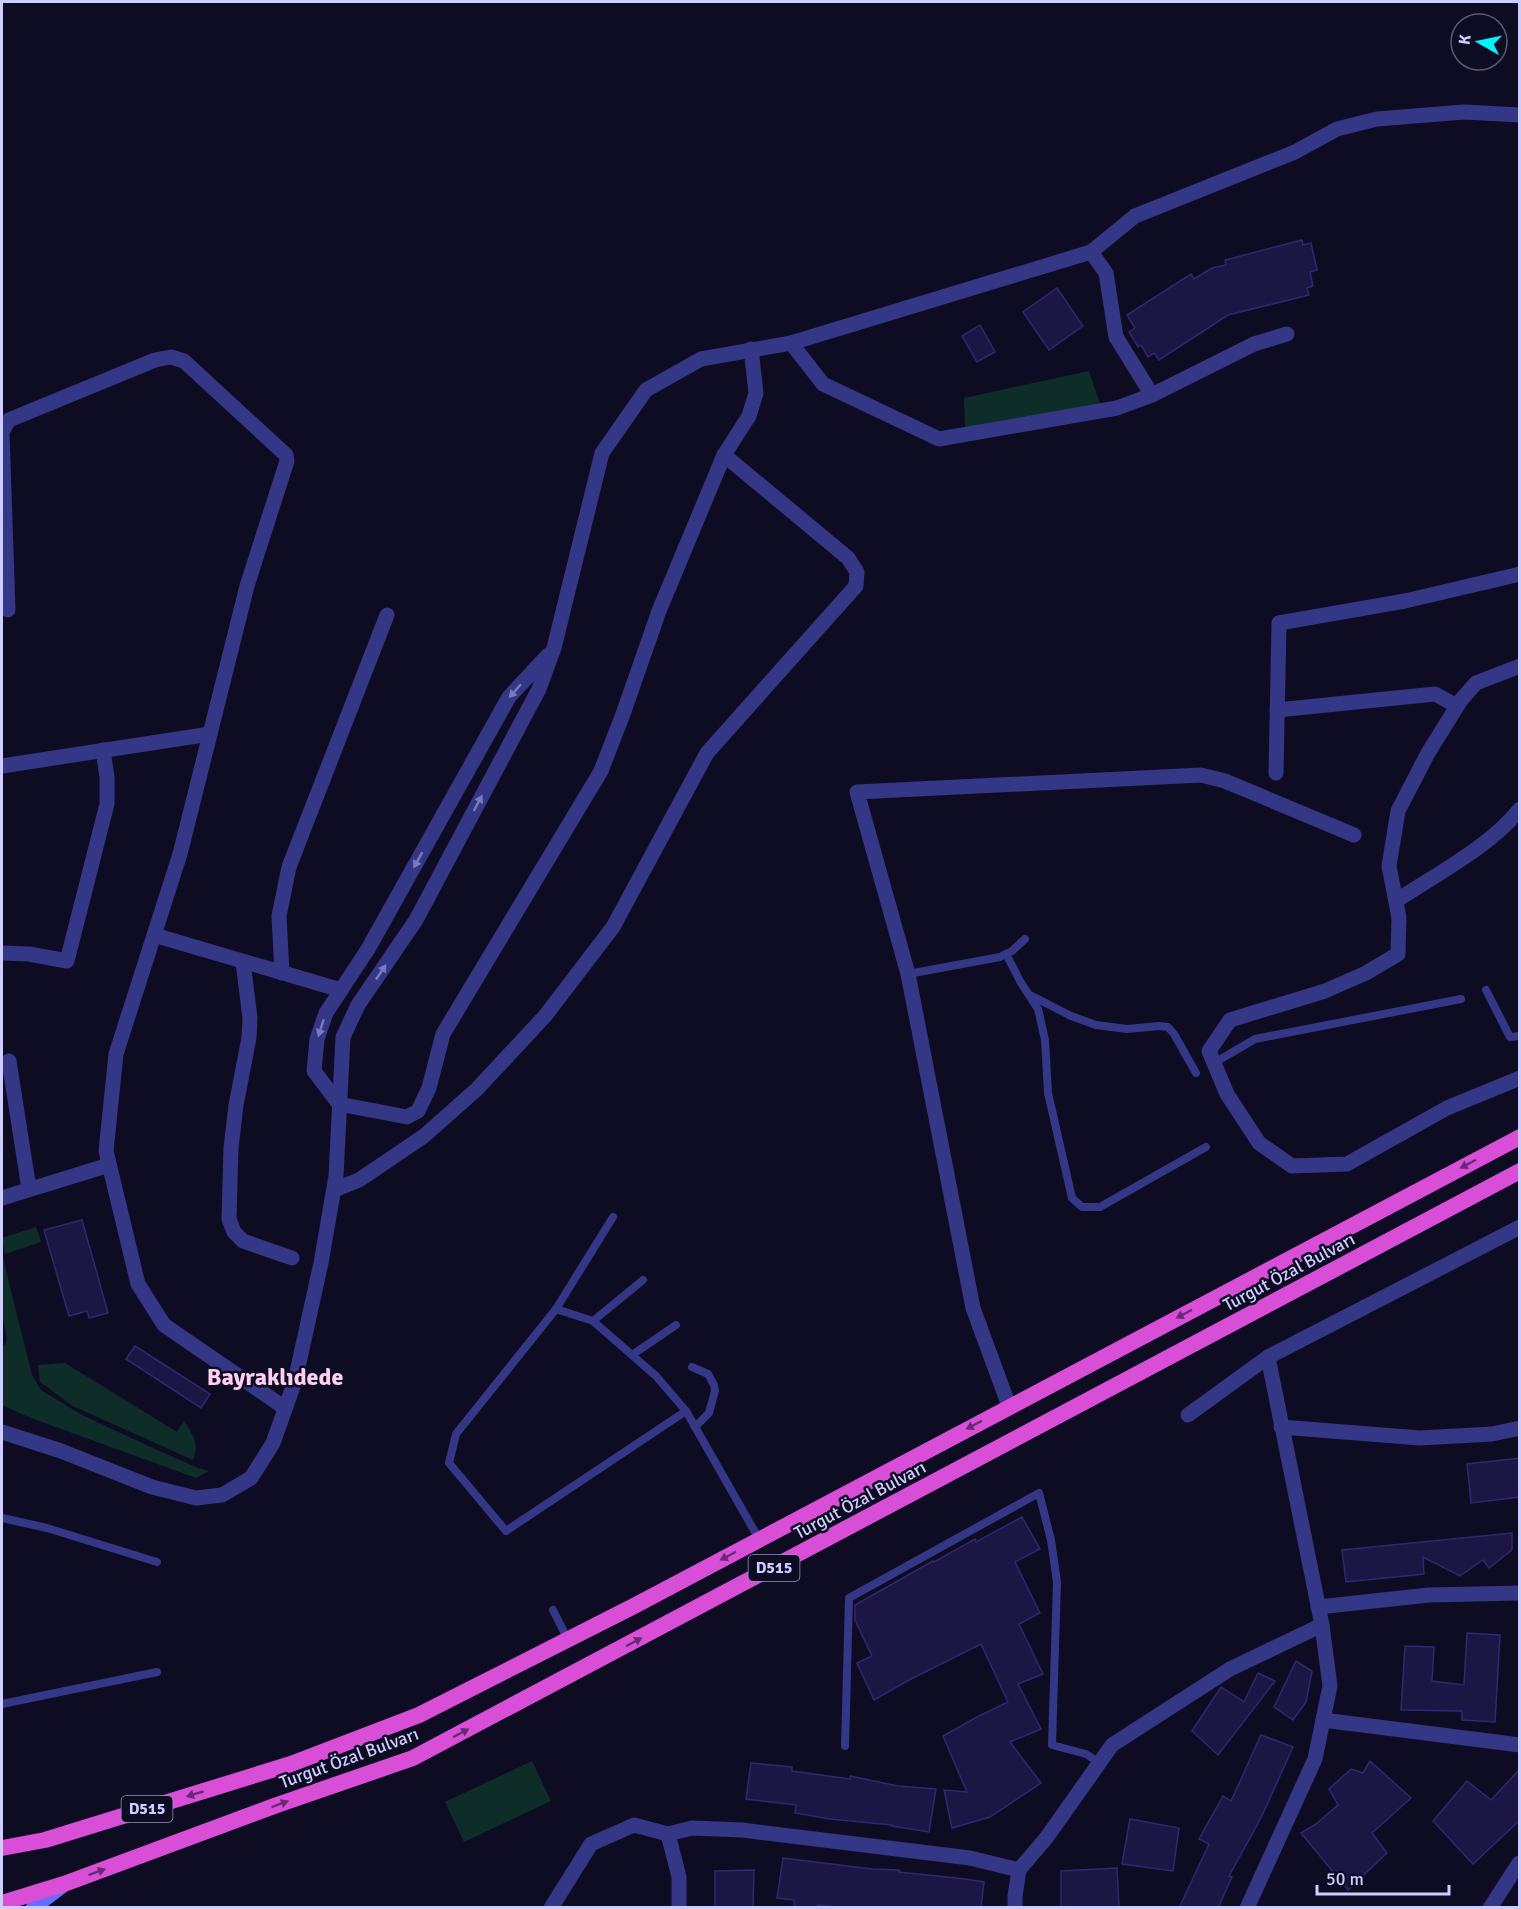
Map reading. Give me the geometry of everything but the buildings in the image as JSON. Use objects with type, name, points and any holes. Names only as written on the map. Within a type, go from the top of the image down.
[{"type":"highway","name":"Turgut Özal Bulvarı","points":[[2,1848],[45,1840],[291,1764],[419,1715],[568,1640],[1520,1137]]},
{"type":"highway","name":"Turgut Özal Bulvarı","points":[[2,1903],[64,1884],[413,1758],[1520,1172]]},
{"type":"main road","points":[[33,1908],[64,1884]]},
{"type":"street","points":[[2,1432],[61,1450],[152,1487],[196,1498],[222,1495],[251,1478],[273,1443],[295,1381],[321,1263],[334,1190],[343,1037],[358,1005],[416,920],[539,689],[555,648],[602,453],[646,390],[701,359],[791,343],[1091,252],[1135,216],[1295,152],[1337,129],[1377,119],[1464,112],[1520,115]]},
{"type":"street","points":[[1091,252],[1106,273],[1116,337],[1152,395]]},
{"type":"street","points":[[791,343],[823,384],[939,439],[1117,408],[1152,395],[1254,344],[1287,334]]},
{"type":"street","points":[[555,648],[509,697],[368,949],[326,1013],[317,1039],[314,1071],[339,1104],[407,1117],[418,1111],[429,1088],[443,1034],[601,771],[659,610],[724,455],[748,416],[756,393],[751,349]]},
{"type":"street","points":[[8,610],[2,432],[9,420],[155,360],[171,357],[184,361],[282,450],[287,461],[247,586],[180,854],[116,1054],[106,1151],[138,1284],[164,1324],[285,1408]]},
{"type":"street","points":[[334,1190],[359,1180],[424,1136],[477,1089],[545,1016],[613,927],[707,753],[856,586],[857,572],[848,558],[724,455]]},
{"type":"street","points":[[1276,773],[1279,623],[1405,601],[1520,574]]},
{"type":"street","points":[[282,973],[279,916],[289,867],[387,615]]},
{"type":"street","points":[[1520,666],[1476,683],[1457,706],[1428,753],[1398,811],[1389,866],[1399,918],[1398,954],[1366,973],[1325,991],[1230,1020],[1209,1051],[1227,1094],[1259,1143],[1292,1166],[1347,1164],[1447,1108],[1520,1078]]},
{"type":"street","points":[[1277,710],[1435,694],[1457,706]]},
{"type":"street","points":[[2,766],[210,734]]},
{"type":"street","points":[[2,953],[29,954],[67,961],[107,804],[107,777],[103,750]]},
{"type":"street","points":[[1009,1407],[973,1308],[908,974],[857,792],[1201,775],[1225,781],[1354,835]]},
{"type":"street","points":[[1396,900],[1463,857],[1507,825],[1520,809]]},
{"type":"street","points":[[154,935],[340,990]]},
{"type":"street","points":[[243,962],[250,1018],[249,1038],[236,1105],[231,1148],[229,1219],[234,1232],[243,1241],[292,1258]]},
{"type":"street","points":[[9,1061],[28,1190]]},
{"type":"street","points":[[2,1198],[109,1165]]},
{"type":"street","points":[[1188,1415],[1268,1356],[1520,1227]]},
{"type":"street","points":[[1249,1907],[1315,1759],[1330,1686],[1322,1625],[1268,1356]]},
{"type":"street","points":[[1281,1427],[1420,1438],[1492,1434],[1520,1428]]},
{"type":"street","points":[[1318,1607],[1429,1595],[1520,1593]]},
{"type":"street","points":[[1016,1908],[1015,1896],[1019,1870],[1047,1837],[1112,1745],[1230,1669],[1322,1625]]},
{"type":"street","points":[[1323,1720],[1520,1745]]},
{"type":"street","points":[[551,1908],[591,1844],[634,1825],[668,1834],[692,1828],[742,1830],[970,1858],[1019,1870]]},
{"type":"street","points":[[668,1834],[679,1877],[679,1908]]},
{"type":"street","points":[[1490,1908],[1519,1863]]},
{"type":"lane","points":[[908,974],[1000,957],[1012,951],[1025,939]]},
{"type":"lane","points":[[1006,954],[1038,1009],[1045,1040],[1048,1093],[1071,1198],[1082,1207],[1100,1207],[1206,1147]]},
{"type":"lane","points":[[1486,990],[1510,1037],[1520,1036]]},
{"type":"lane","points":[[1031,996],[1071,1016],[1096,1025],[1127,1029],[1168,1027],[1196,1073]]},
{"type":"lane","points":[[1214,1063],[1255,1039],[1461,999]]},
{"type":"lane","points":[[613,1217],[556,1309],[456,1434],[448,1463],[506,1531],[686,1411]]},
{"type":"lane","points":[[593,1321],[643,1280]]},
{"type":"lane","points":[[556,1309],[593,1321],[656,1376],[686,1411],[759,1539]]},
{"type":"lane","points":[[632,1355],[676,1325]]},
{"type":"lane","points":[[692,1367],[708,1374],[714,1385],[709,1413],[695,1426]]},
{"type":"lane","points":[[845,1746],[849,1598],[1039,1493],[1051,1540],[1057,1582],[1052,1745],[1086,1754],[1100,1763]]},
{"type":"lane","points":[[2,1518],[46,1528],[157,1562]]},
{"type":"lane","points":[[553,1610],[568,1640]]},
{"type":"lane","points":[[2,1704],[157,1672]]},
{"type":"green space","points":[[1089,371],[1100,404],[965,427],[964,398]]},
{"type":"green space","points":[[36,1227],[41,1242],[5,1254],[2,1238]]},
{"type":"green space","points":[[2,1254],[32,1375],[41,1390],[82,1415],[209,1471],[196,1478],[31,1418],[2,1405],[2,1348],[7,1341],[2,1311]]},
{"type":"green space","points":[[65,1363],[177,1432],[184,1421],[196,1444],[193,1460],[73,1406],[40,1382],[38,1365]]},
{"type":"green space","points":[[532,1761],[551,1801],[464,1842],[445,1802]]},
{"type":"district","name":"Bayraklıdede","points":[[275,1377]]}]
